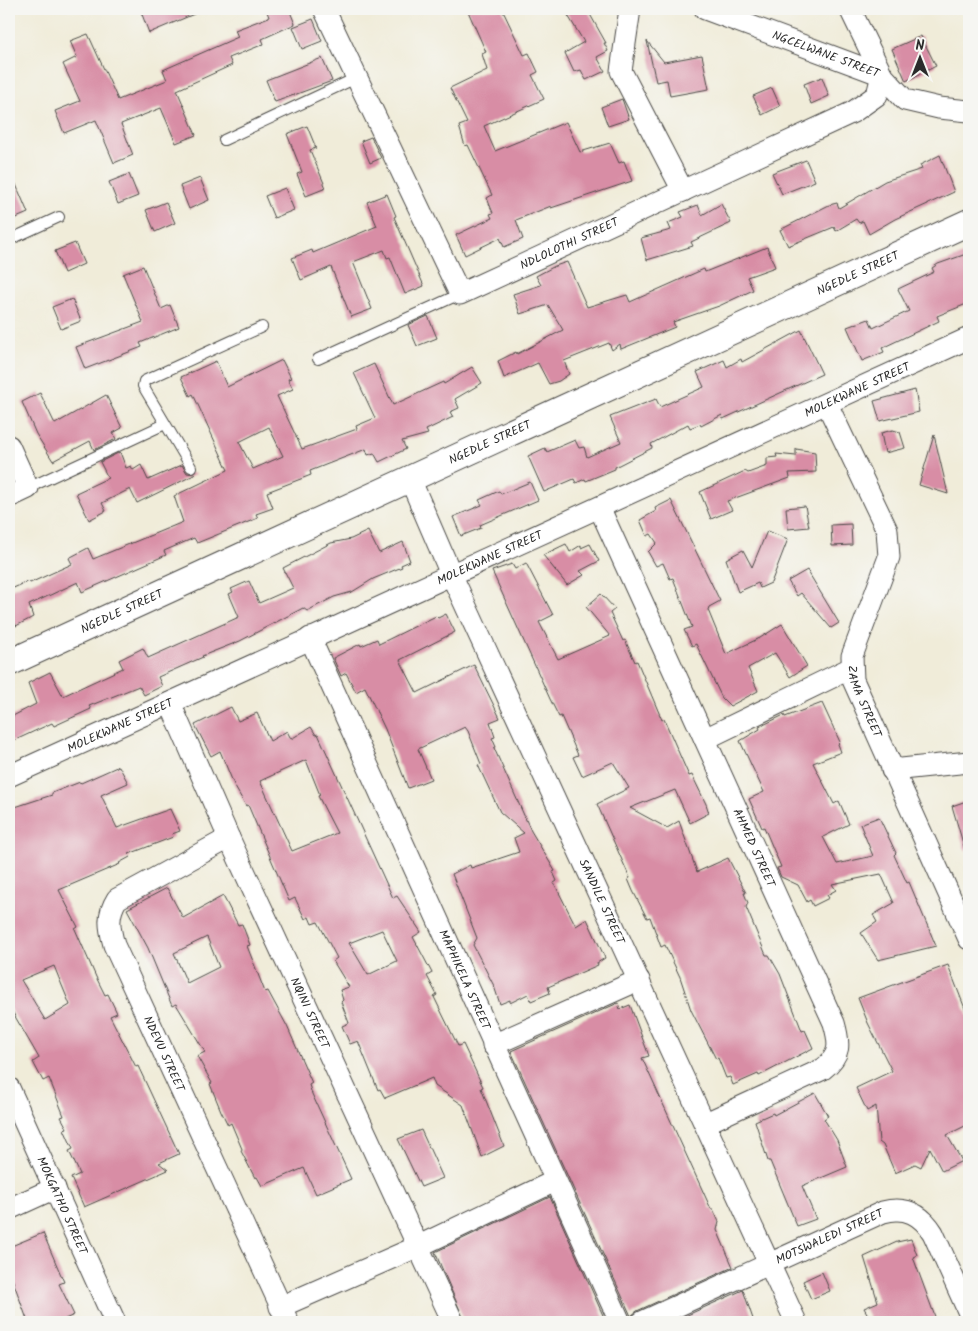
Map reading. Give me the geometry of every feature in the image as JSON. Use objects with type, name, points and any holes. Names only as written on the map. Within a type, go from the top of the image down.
[{"type":"street","points":[[325,9],[356,78],[460,294]]},
{"type":"street","points":[[630,9],[621,71],[683,191]]},
{"type":"street","name":"NGCELWANE STREET","points":[[706,9],[882,75],[905,100],[939,108],[969,111]]},
{"type":"street","points":[[850,9],[882,75]]},
{"type":"street","name":"NDLOLOTHI STREET","points":[[460,294],[853,112],[877,95],[882,75]]},
{"type":"street","name":"NGEDLE STREET","points":[[9,663],[969,222]]},
{"type":"street","name":"MOLEKWANE STREET","points":[[9,776],[451,574],[600,509],[969,338]]},
{"type":"street","name":"ZAMA STREET","points":[[827,404],[887,530],[890,544],[889,557],[852,656],[853,680],[969,940]]},
{"type":"street","points":[[9,446],[28,488],[9,497]]},
{"type":"street","name":"SANDILE STREET","points":[[410,479],[451,574],[706,1123],[796,1322]]},
{"type":"street","name":"AHMED STREET","points":[[600,509],[834,1023],[838,1038],[837,1052],[834,1060],[823,1068],[706,1123]]},
{"type":"street","name":"MAPHIKELA STREET","points":[[310,638],[620,1322]]},
{"type":"street","points":[[705,739],[851,668]]},
{"type":"street","name":"NQINI STREET","points":[[170,703],[229,838],[453,1322]]},
{"type":"street","points":[[892,770],[969,762]]},
{"type":"street","name":"NDEVU STREET","points":[[229,838],[117,899],[110,910],[109,924],[114,944],[284,1315]]},
{"type":"street","points":[[493,1045],[639,980]]},
{"type":"street","name":"MOKGATHO STREET","points":[[9,1088],[115,1322]]},
{"type":"street","points":[[284,1315],[419,1246],[555,1181]]},
{"type":"street","points":[[9,1210],[55,1188]]},
{"type":"street","name":"MOTSWALEDI STREET","points":[[642,1322],[883,1212],[896,1208],[907,1210],[925,1221],[933,1233],[969,1313]]},
{"type":"lane","points":[[224,140],[356,78]]},
{"type":"lane","points":[[9,240],[59,217]]},
{"type":"lane","points":[[318,359],[460,294]]},
{"type":"lane","points":[[191,467],[143,386],[144,381],[262,327]]},
{"type":"lane","points":[[28,488],[165,424]]},
{"type":"building","points":[[140,9],[206,9],[149,33]]},
{"type":"building","points":[[266,9],[289,9],[295,24],[262,39],[264,44],[229,58],[232,65],[177,90],[196,135],[176,143],[161,108],[121,124],[133,155],[114,163],[96,120],[64,133],[55,111],[80,101],[63,64],[77,57],[70,41],[88,34],[118,100],[167,80],[163,70],[238,37],[235,30],[269,17]]},
{"type":"building","points":[[467,9],[502,9],[524,55],[529,53],[538,72],[532,75],[544,99],[484,126],[495,151],[566,122],[580,152],[610,143],[619,163],[624,161],[632,181],[551,208],[551,206],[516,220],[523,239],[504,247],[500,238],[465,255],[456,235],[492,218],[490,214],[493,213],[487,198],[492,195],[468,145],[465,146],[459,126],[467,123],[450,88],[487,70],[482,54],[486,52]]},
{"type":"building","points":[[564,9],[587,9],[606,43],[604,43],[608,51],[597,57],[605,71],[586,80],[581,70],[574,72],[565,53],[584,42]]},
{"type":"building","points":[[313,19],[322,41],[302,49],[293,27]]},
{"type":"building","points":[[921,36],[936,66],[906,81],[892,49]]},
{"type":"building","points":[[647,41],[664,62],[702,55],[709,89],[670,96],[667,80],[656,82]]},
{"type":"building","points":[[322,58],[332,81],[275,102],[266,80]]},
{"type":"building","points":[[822,77],[829,96],[811,104],[804,84]]},
{"type":"building","points":[[772,88],[780,106],[762,115],[753,96]]},
{"type":"building","points":[[622,99],[629,119],[608,126],[601,107]]},
{"type":"building","points":[[307,126],[316,148],[310,150],[326,188],[306,196],[297,174],[302,172],[287,134]]},
{"type":"building","points":[[371,137],[381,158],[370,163],[361,141]]},
{"type":"building","points":[[940,155],[954,192],[895,219],[869,234],[863,221],[859,223],[856,219],[836,231],[834,227],[788,246],[780,230],[829,205],[837,203],[839,208],[885,181],[922,169],[920,165]]},
{"type":"building","points":[[806,160],[815,181],[782,194],[772,173]]},
{"type":"building","points":[[9,168],[28,213],[9,221]]},
{"type":"building","points":[[129,174],[138,196],[118,204],[109,182]]},
{"type":"building","points":[[200,178],[209,200],[189,209],[180,186]]},
{"type":"building","points":[[285,188],[294,210],[274,218],[265,196]]},
{"type":"building","points":[[387,194],[396,216],[394,217],[424,286],[405,294],[390,257],[387,258],[384,250],[353,262],[372,309],[351,317],[331,267],[301,280],[292,258],[312,250],[313,253],[377,226],[367,202]]},
{"type":"building","points":[[166,202],[175,223],[155,232],[146,210]]},
{"type":"building","points":[[721,204],[731,223],[691,242],[693,246],[647,260],[641,238],[671,230],[668,223],[683,217],[680,212],[698,205],[702,215]]},
{"type":"building","points":[[75,243],[84,264],[64,273],[55,251]]},
{"type":"building","points":[[767,247],[775,267],[747,277],[753,290],[719,306],[673,322],[675,327],[621,349],[620,344],[612,350],[609,343],[564,361],[569,374],[559,381],[549,384],[538,363],[504,378],[498,361],[516,352],[517,354],[563,330],[548,305],[520,314],[513,294],[541,285],[536,276],[555,266],[567,262],[587,307],[627,295],[630,302],[704,269],[705,272]]},
{"type":"building","points":[[969,253],[969,303],[937,316],[939,321],[882,348],[884,352],[862,361],[847,327],[869,319],[873,328],[909,311],[898,289],[934,272],[932,268],[938,264]]},
{"type":"building","points":[[143,266],[161,309],[170,305],[179,327],[140,343],[142,347],[85,369],[76,347],[143,322],[123,274]]},
{"type":"building","points":[[72,299],[81,321],[61,329],[52,307]]},
{"type":"building","points":[[428,316],[437,338],[417,346],[408,325]]},
{"type":"building","points":[[801,330],[822,374],[723,419],[722,415],[701,426],[700,424],[690,428],[688,424],[651,444],[652,448],[615,467],[615,469],[586,481],[585,479],[576,483],[574,479],[544,492],[528,456],[545,448],[547,452],[575,440],[579,448],[584,447],[587,457],[621,442],[610,417],[656,399],[660,407],[704,387],[697,372],[724,360],[727,367],[741,359],[742,362]]},
{"type":"building","points":[[282,360],[291,378],[288,379],[293,389],[277,396],[302,449],[357,429],[356,426],[375,418],[354,373],[374,364],[393,405],[443,382],[444,384],[472,367],[482,383],[455,399],[459,408],[450,412],[453,417],[426,430],[428,434],[402,441],[406,449],[379,462],[374,453],[368,455],[366,449],[310,471],[311,475],[267,492],[273,508],[256,514],[258,518],[197,543],[194,538],[164,551],[166,555],[82,592],[78,582],[29,605],[33,617],[16,626],[9,608],[9,590],[29,581],[30,583],[72,564],[69,558],[88,548],[93,559],[183,522],[174,496],[228,470],[193,394],[190,396],[181,377],[216,361],[227,387]],"holes":[[[269,427],[283,456],[253,469],[239,442]]]},
{"type":"building","points":[[915,390],[919,412],[880,421],[874,401]]},
{"type":"building","points":[[40,393],[55,424],[106,395],[122,428],[113,433],[116,439],[94,450],[90,441],[53,461],[36,434],[22,402]]},
{"type":"building","points":[[893,430],[900,432],[905,448],[885,453],[881,433]]},
{"type":"building","points":[[934,435],[948,494],[919,485]]},
{"type":"building","points":[[796,449],[815,452],[816,472],[789,473],[790,478],[727,501],[732,510],[711,519],[700,492],[745,471],[748,473],[767,466],[767,458],[777,457],[776,454],[796,456]]},
{"type":"building","points":[[120,452],[126,468],[131,466],[133,470],[141,465],[148,480],[182,465],[187,473],[196,474],[137,503],[130,489],[102,503],[106,511],[89,520],[76,493],[108,478],[100,462]]},
{"type":"building","points":[[530,482],[538,500],[480,525],[481,528],[461,536],[453,517],[482,505],[479,500],[499,491],[501,494]]},
{"type":"building","points":[[671,500],[720,601],[709,607],[708,610],[726,654],[760,638],[782,624],[807,666],[790,677],[775,653],[748,668],[758,691],[730,706],[722,698],[696,644],[692,646],[684,630],[692,627],[673,578],[670,579],[663,563],[656,566],[648,552],[657,543],[651,534],[647,536],[640,520],[656,511],[655,508]]},
{"type":"building","points":[[805,506],[809,527],[788,529],[786,508]]},
{"type":"building","points":[[851,524],[852,545],[832,546],[831,525]]},
{"type":"building","points":[[368,531],[379,553],[403,542],[410,561],[401,565],[402,567],[373,579],[352,592],[334,597],[307,611],[303,608],[240,641],[202,656],[158,677],[162,686],[144,695],[139,686],[89,706],[91,709],[54,726],[52,723],[9,743],[9,718],[36,704],[28,683],[50,672],[63,696],[123,668],[119,660],[143,648],[148,658],[239,617],[229,594],[233,592],[231,589],[249,581],[259,603],[293,588],[283,568],[331,543],[351,539]]},
{"type":"building","points":[[767,531],[788,539],[771,583],[760,588],[758,583],[738,592],[726,559],[743,550],[752,567]]},
{"type":"building","points":[[566,544],[570,552],[581,545],[581,548],[590,544],[599,561],[580,571],[584,575],[567,585],[543,555]]},
{"type":"building","points":[[526,563],[553,615],[539,622],[558,659],[610,636],[586,607],[601,594],[615,609],[610,613],[623,641],[625,640],[635,662],[637,661],[662,720],[664,719],[689,776],[692,775],[709,813],[690,823],[675,790],[630,808],[667,828],[679,821],[697,872],[728,858],[746,893],[744,893],[748,903],[746,907],[766,955],[769,955],[780,974],[802,1031],[805,1030],[813,1048],[759,1076],[758,1074],[733,1085],[730,1077],[726,1078],[718,1058],[716,1059],[691,1010],[680,977],[665,945],[661,947],[650,917],[647,918],[633,891],[628,879],[630,878],[597,804],[629,788],[613,762],[582,776],[573,757],[578,755],[561,716],[559,717],[550,699],[492,571],[512,564],[515,569]]},
{"type":"building","points":[[807,570],[839,623],[831,628],[801,593],[797,596],[788,581]]},
{"type":"building","points":[[446,614],[455,632],[400,660],[417,693],[474,665],[500,718],[490,722],[495,737],[492,738],[496,747],[494,748],[531,831],[555,871],[553,872],[557,881],[554,883],[576,926],[587,919],[605,958],[597,963],[598,965],[548,987],[550,993],[531,1001],[528,994],[510,1003],[510,1000],[500,1004],[494,986],[473,945],[477,938],[452,874],[470,865],[471,868],[519,852],[514,838],[524,833],[500,812],[478,765],[481,764],[468,731],[465,727],[418,749],[431,779],[408,788],[385,729],[365,687],[356,692],[346,673],[341,676],[333,658],[360,644],[361,646],[377,639],[379,644],[436,616],[438,618]]},
{"type":"building","points":[[822,703],[840,742],[838,744],[841,752],[813,763],[834,804],[839,801],[849,824],[823,837],[837,864],[873,856],[860,824],[879,817],[896,853],[894,855],[907,883],[909,882],[936,946],[878,960],[861,933],[877,922],[873,915],[894,903],[881,874],[832,884],[836,890],[827,895],[829,898],[813,906],[810,900],[807,902],[798,885],[781,877],[777,868],[781,867],[764,827],[762,828],[749,799],[764,792],[740,741],[760,729],[759,727],[784,715],[785,717]]},
{"type":"building","points":[[231,707],[238,721],[257,713],[270,741],[287,731],[291,739],[311,727],[316,735],[318,734],[393,898],[397,896],[421,932],[413,937],[432,973],[427,976],[437,995],[434,997],[458,1046],[463,1044],[483,1087],[481,1088],[504,1146],[482,1157],[463,1105],[435,1086],[432,1078],[385,1098],[380,1089],[378,1090],[358,1041],[350,1044],[342,1026],[349,1023],[341,1002],[343,1000],[340,990],[349,987],[333,961],[337,958],[318,922],[312,924],[309,917],[305,919],[295,898],[289,901],[248,805],[246,806],[235,787],[220,751],[211,756],[195,725]],"holes":[[[306,760],[320,795],[318,796],[337,833],[292,851],[260,781]],[[382,930],[397,961],[368,975],[349,943]]]},
{"type":"building","points":[[119,766],[128,783],[101,795],[117,828],[170,809],[180,831],[172,834],[173,837],[129,854],[130,857],[120,864],[59,890],[78,927],[75,929],[96,977],[105,995],[108,994],[117,1013],[110,1016],[136,1067],[138,1066],[179,1154],[159,1163],[168,1170],[84,1207],[71,1178],[80,1174],[69,1151],[73,1149],[64,1129],[67,1128],[61,1117],[64,1116],[49,1078],[43,1081],[33,1062],[39,1058],[9,1006],[9,809],[81,783]],"holes":[[[54,966],[70,1005],[45,1020],[21,980]]]},
{"type":"building","points":[[969,800],[969,849],[965,850],[952,806]]},
{"type":"building","points":[[167,888],[183,918],[223,896],[238,925],[242,924],[250,945],[247,946],[265,992],[268,991],[287,1026],[312,1083],[309,1085],[312,1094],[351,1179],[316,1194],[304,1168],[262,1186],[257,1177],[255,1178],[241,1151],[242,1149],[231,1123],[228,1125],[221,1111],[210,1084],[212,1083],[197,1056],[205,1052],[176,1004],[172,1006],[148,948],[127,909]],"holes":[[[207,937],[219,967],[187,983],[174,953]]]},
{"type":"building","points":[[948,965],[969,1019],[969,1124],[947,1135],[962,1161],[942,1171],[930,1148],[921,1167],[915,1164],[895,1173],[883,1145],[879,1142],[876,1106],[867,1111],[856,1088],[892,1071],[858,998]]},
{"type":"building","points":[[618,1003],[620,1009],[630,1005],[649,1056],[642,1058],[711,1209],[713,1209],[719,1222],[717,1230],[733,1267],[637,1311],[631,1316],[511,1051]]},
{"type":"building","points":[[815,1093],[828,1116],[824,1119],[837,1140],[847,1167],[802,1186],[816,1219],[797,1226],[770,1161],[768,1161],[755,1121],[773,1113],[774,1115]]},
{"type":"building","points":[[421,1130],[443,1178],[421,1187],[398,1139]]},
{"type":"building","points":[[550,1197],[606,1322],[465,1322],[435,1252]]},
{"type":"building","points":[[43,1233],[64,1282],[59,1284],[74,1315],[65,1319],[66,1322],[28,1322],[9,1270],[9,1247]]},
{"type":"building","points":[[911,1239],[917,1255],[913,1257],[937,1322],[872,1322],[864,1308],[878,1302],[864,1257],[897,1242]]},
{"type":"building","points":[[822,1272],[830,1291],[811,1299],[803,1281]]},
{"type":"building","points":[[743,1290],[754,1322],[672,1322]]}]
